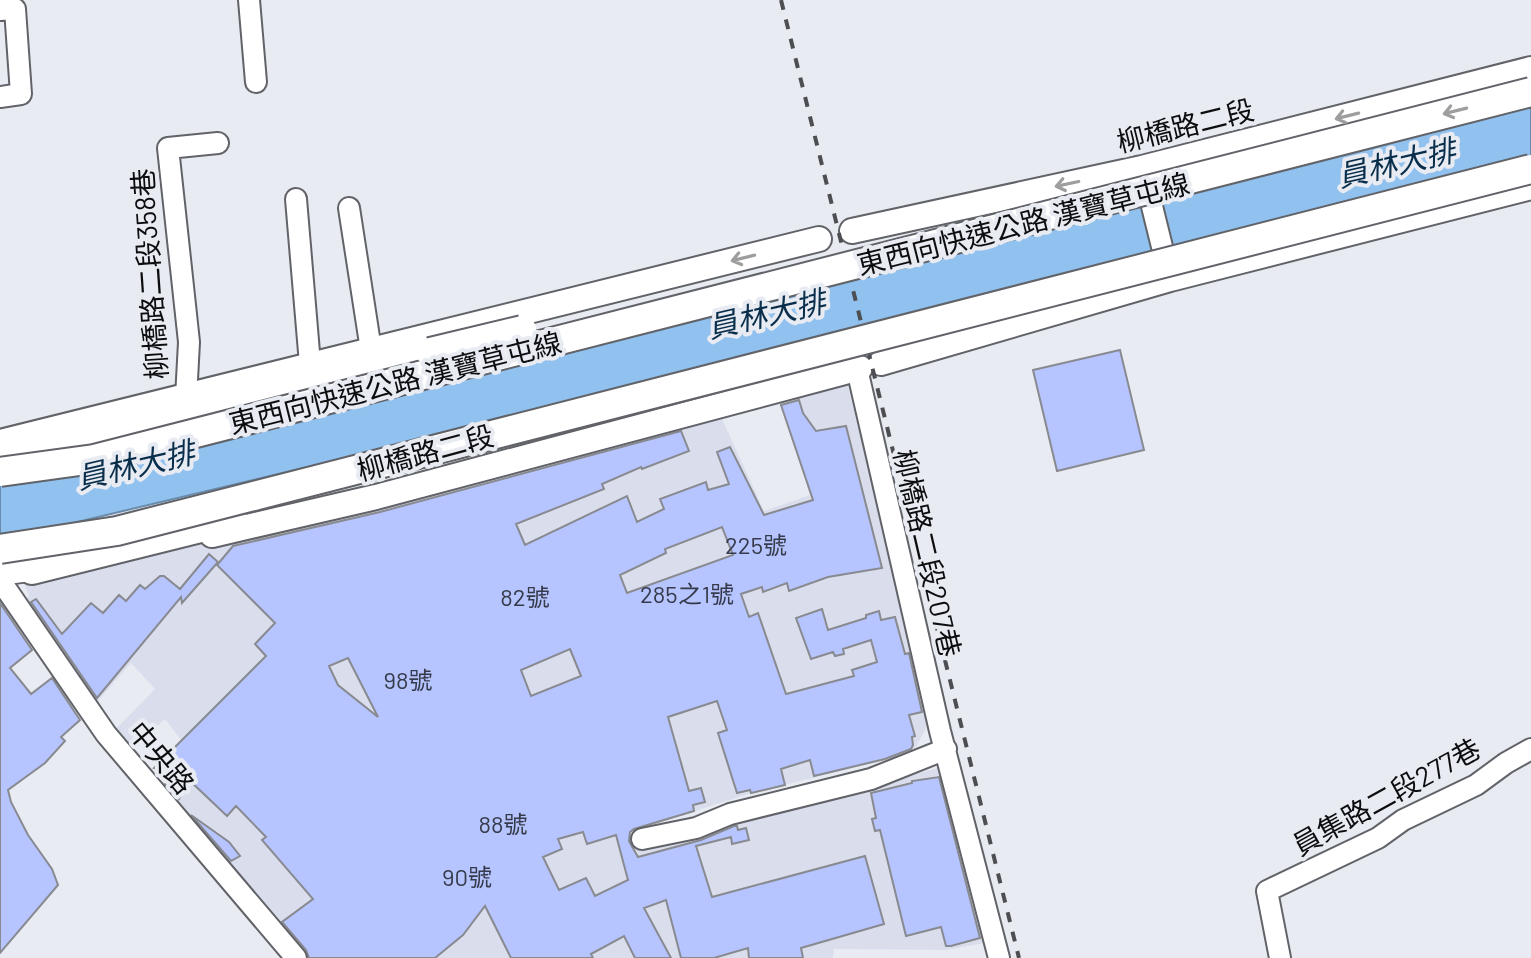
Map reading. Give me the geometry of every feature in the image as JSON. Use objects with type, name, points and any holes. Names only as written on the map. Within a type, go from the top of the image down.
[{"type":"highway","name":"東西向快速公路 漢寶草屯線","points":[[0,472],[94,459],[1531,92]]},
{"type":"highway","points":[[0,549],[117,531],[1163,267],[1531,169]]},
{"type":"highway","points":[[0,455],[16,455],[430,352],[1019,214],[1081,208]]},
{"type":"highway","points":[[32,570],[1095,294],[1163,267]]},
{"type":"main road","name":"柳橋路二段","points":[[852,231],[1142,168],[1531,69]]},
{"type":"main road","name":"柳橋路二段","points":[[0,573],[32,570],[203,537],[376,497],[866,367],[1163,267],[1531,187]]},
{"type":"main road","points":[[0,442],[819,239]]},
{"type":"street","points":[[249,0],[256,82]]},
{"type":"street","points":[[0,97],[21,94],[8,10]]},
{"type":"street","name":"柳橋路二段358巷","points":[[186,398],[189,342],[168,148],[218,143]]},
{"type":"street","points":[[1142,168],[1163,267]]},
{"type":"street","points":[[296,199],[310,364]]},
{"type":"street","points":[[349,208],[371,350]]},
{"type":"street","name":"柳橋路二段207巷","points":[[866,367],[946,749],[999,958]]},
{"type":"street","name":"中央路","points":[[0,580],[106,734],[296,958]]},
{"type":"street","points":[[642,839],[696,828],[730,814],[871,779],[946,749]]},
{"type":"street","name":"員集路二段277巷","points":[[1280,958],[1267,891],[1378,838],[1403,820],[1476,785],[1531,749]]},
{"type":"shaded area","points":[[846,379],[928,702],[926,728],[916,747],[905,755],[748,794],[633,831],[640,851],[780,811],[785,806],[935,769],[945,762],[990,942],[946,950],[834,949],[833,958],[307,958],[217,848],[155,802],[171,773],[154,768],[182,741],[165,719],[125,756],[114,731],[155,689],[131,663],[96,703],[24,601],[29,596],[23,580],[119,564],[240,535],[718,410],[764,511],[810,495],[778,396]]},
{"type":"water","name":"員林大排","points":[[1531,101],[1531,159],[612,394],[27,534],[0,535],[0,483]]},
{"type":"building","points":[[1120,350],[1144,450],[1057,471],[1033,370]]},
{"type":"building","points":[[799,400],[803,413],[816,431],[846,426],[882,568],[828,577],[789,591],[787,583],[763,592],[762,587],[741,594],[749,617],[758,613],[786,694],[854,676],[852,670],[877,662],[871,640],[843,649],[844,654],[835,656],[833,652],[811,659],[796,618],[822,609],[828,630],[879,611],[881,620],[895,617],[905,654],[909,653],[922,712],[909,715],[915,736],[912,737],[913,745],[911,749],[885,759],[814,776],[810,760],[781,769],[785,785],[737,793],[718,733],[727,730],[717,701],[668,717],[689,791],[701,788],[705,802],[693,805],[694,811],[634,829],[630,832],[629,841],[638,857],[701,840],[734,826],[738,830],[746,828],[749,840],[732,844],[731,837],[696,846],[712,897],[865,856],[884,924],[801,948],[803,958],[749,958],[748,948],[714,958],[681,958],[666,900],[644,908],[671,958],[635,958],[624,936],[591,954],[593,958],[511,958],[485,906],[463,935],[435,958],[309,958],[306,950],[282,922],[313,899],[262,840],[266,837],[236,806],[227,816],[189,780],[179,799],[165,784],[171,773],[154,768],[266,656],[255,644],[275,623],[217,565],[233,546],[380,512],[681,431],[689,451],[641,467],[602,484],[604,489],[516,524],[525,545],[627,496],[637,522],[664,509],[660,499],[706,482],[708,490],[729,484],[717,452],[730,447],[764,515],[813,500],[781,405]],"holes":[[[722,527],[733,555],[627,593],[620,575],[666,553],[665,549]],[[570,649],[581,676],[531,696],[521,670]],[[348,658],[378,717],[338,685],[329,666]],[[583,832],[587,844],[616,835],[628,880],[595,896],[586,878],[559,890],[543,857],[562,849],[558,839]]]},
{"type":"building","points":[[209,554],[218,562],[182,603],[181,597],[97,698],[31,602],[36,599],[62,634],[91,603],[103,613],[119,595],[126,601],[140,585],[145,589],[160,576],[180,589]]},
{"type":"building","points":[[0,603],[32,650],[10,668],[31,694],[52,678],[80,720],[61,737],[65,741],[45,763],[8,790],[28,835],[52,869],[58,885],[0,953]]},
{"type":"building","points":[[939,777],[980,938],[951,946],[946,946],[941,927],[906,936],[880,830],[875,831],[872,819],[876,818],[871,793]]},
{"type":"building","points":[[191,815],[229,842],[240,856],[231,861]]},
{"type":"railway","points":[[781,0],[1019,958]]}]
